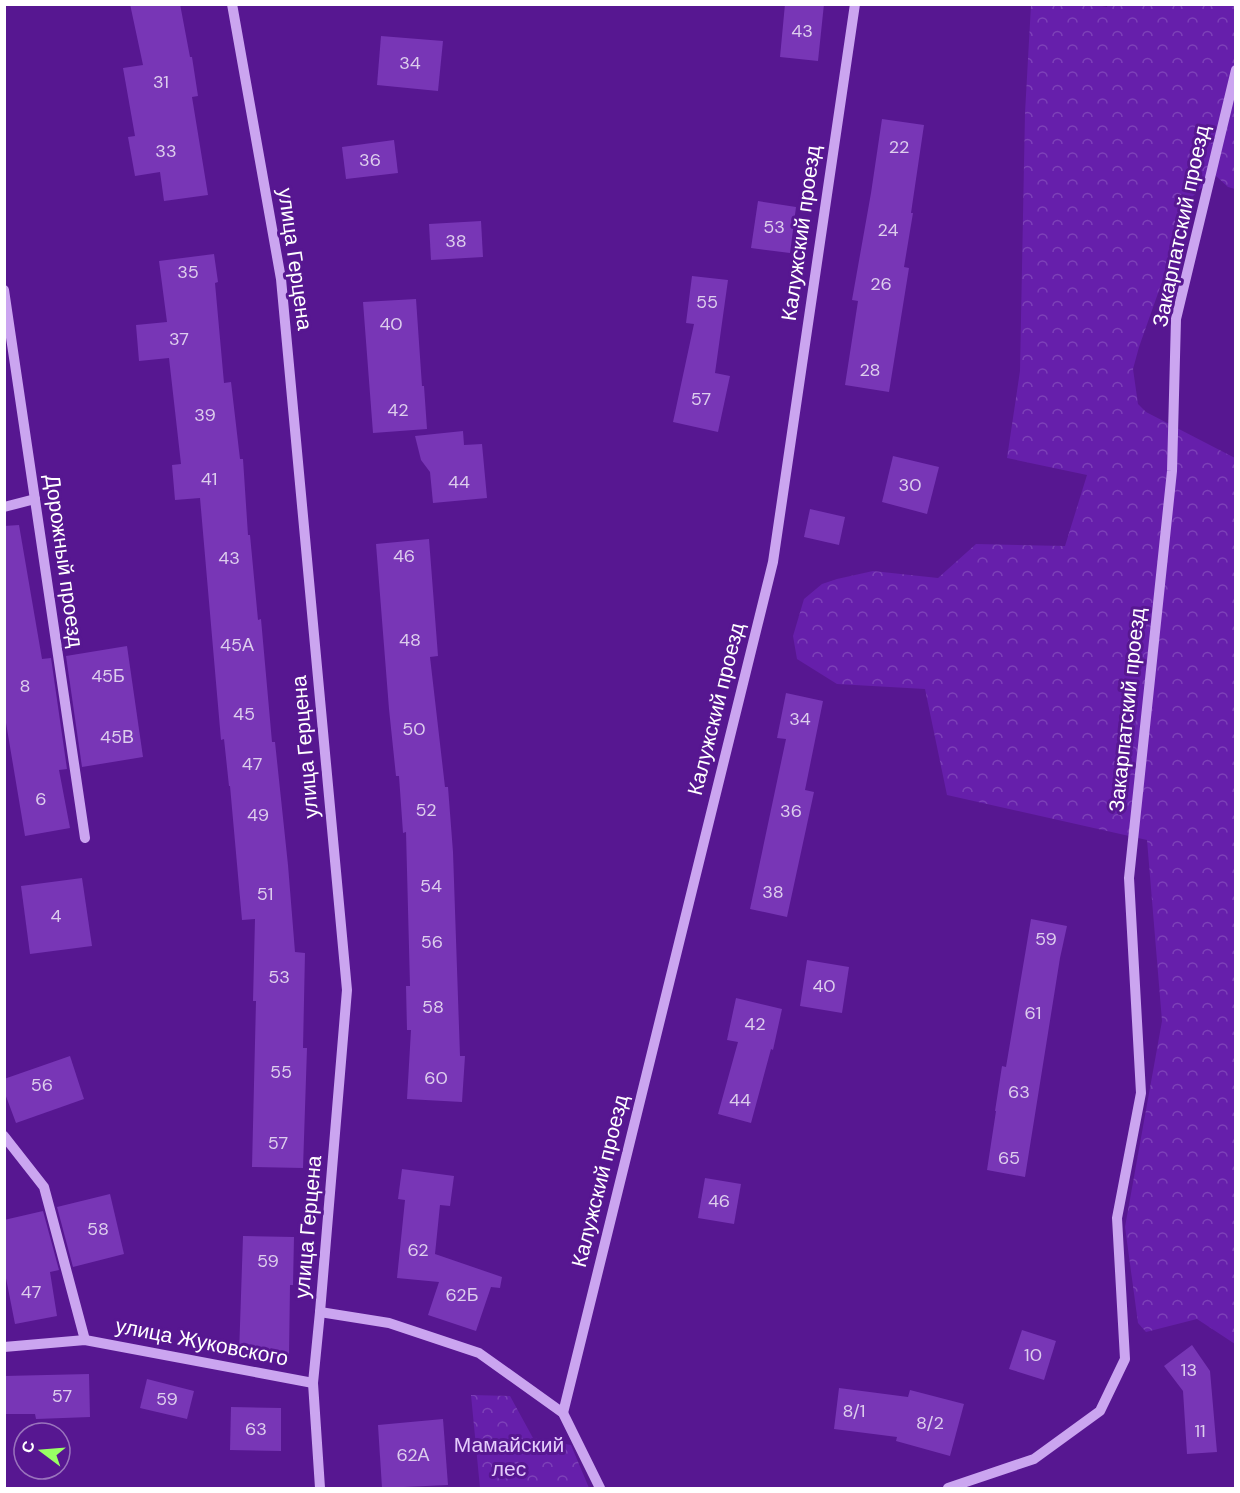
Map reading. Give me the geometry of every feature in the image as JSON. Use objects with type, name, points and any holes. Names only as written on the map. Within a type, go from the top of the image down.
[{"type":"street","name":"улица Герцена","points":[[232,4],[281,279],[347,990],[321,1312],[313,1383],[320,1488]]},
{"type":"street","name":"Калужский проезд","points":[[562,1413],[773,562],[855,4]]},
{"type":"street","name":"Закарпатский проезд","points":[[948,1488],[1034,1459],[1100,1411],[1125,1359],[1117,1218],[1141,1093],[1129,878],[1173,471],[1176,319],[1236,70]]},
{"type":"street","name":"Дорожный проезд","points":[[4,290],[85,838]]},
{"type":"street","points":[[4,507],[35,499]]},
{"type":"street","name":"улица Жуковского","points":[[4,1136],[45,1188],[85,1340]]},
{"type":"street","points":[[321,1312],[389,1323],[480,1353],[562,1413],[600,1488]]},
{"type":"street","name":"улица Жуковского","points":[[4,1347],[85,1340],[313,1383]]},
{"type":"green space","points":[[1091,4],[1107,7],[1108,4],[1235,5],[1235,189],[1228,187],[1215,175],[1192,197],[1133,369],[1138,404],[1146,412],[1235,458],[1235,1344],[1197,1319],[1146,1332],[1138,1323],[1125,1227],[1162,1021],[1147,840],[947,795],[925,689],[837,684],[797,659],[793,636],[804,599],[822,584],[837,579],[873,571],[938,578],[976,544],[1065,546],[1087,475],[1007,458],[1020,371],[1025,113],[1031,5]]},
{"type":"green space","name":"Мамайский лес","points":[[471,1395],[510,1396],[533,1438],[571,1445],[589,1488],[480,1488]]},
{"type":"building","points":[[130,4],[180,4],[198,96],[192,97],[208,195],[164,201],[160,172],[135,176],[128,137],[135,136],[123,68],[143,65]]},
{"type":"building","points":[[785,4],[824,4],[818,61],[780,57]]},
{"type":"building","points":[[381,36],[443,41],[438,91],[377,85]]},
{"type":"building","points":[[882,119],[924,125],[904,267],[909,268],[889,392],[845,385],[858,301],[852,300]]},
{"type":"building","points":[[394,140],[398,173],[346,179],[342,147]]},
{"type":"building","points":[[758,201],[796,207],[790,253],[751,248]]},
{"type":"building","points":[[481,221],[483,257],[431,260],[429,224]]},
{"type":"building","points":[[214,254],[218,282],[215,283],[224,383],[231,382],[240,459],[243,459],[248,535],[250,535],[258,620],[261,619],[272,742],[275,742],[295,952],[305,953],[303,1048],[307,1048],[303,1168],[252,1167],[256,1001],[253,1001],[255,919],[242,920],[230,786],[224,739],[221,740],[200,498],[175,500],[172,465],[181,464],[169,358],[139,361],[136,325],[167,322],[159,261]]},
{"type":"building","points":[[692,276],[728,280],[715,373],[730,376],[718,432],[673,422],[694,324],[686,323]]},
{"type":"building","points":[[416,299],[427,429],[373,433],[363,302]]},
{"type":"building","points":[[463,431],[464,445],[482,444],[487,498],[433,503],[430,472],[421,460],[415,436]]},
{"type":"building","points":[[893,456],[939,467],[927,514],[882,502]]},
{"type":"building","points":[[810,509],[845,517],[839,545],[804,537]]},
{"type":"building","points":[[19,525],[42,659],[51,658],[67,769],[59,770],[70,828],[25,836],[4,711],[4,526]]},
{"type":"building","points":[[429,539],[438,656],[430,657],[445,787],[448,787],[453,852],[460,1056],[465,1056],[462,1102],[407,1099],[411,1030],[407,1030],[406,986],[410,986],[406,832],[403,833],[399,776],[396,776],[389,709],[376,544]]},
{"type":"building","points":[[127,646],[143,757],[82,767],[66,656]]},
{"type":"building","points":[[786,693],[823,701],[805,790],[814,792],[787,917],[750,909],[786,739],[777,738]]},
{"type":"building","points":[[82,878],[92,946],[30,954],[21,886]]},
{"type":"building","points":[[1031,919],[1067,926],[1025,1177],[987,1170],[1002,1066],[1006,1067]]},
{"type":"building","points":[[807,960],[849,967],[842,1013],[800,1006]]},
{"type":"building","points":[[736,998],[782,1009],[773,1050],[771,1049],[751,1123],[718,1114],[738,1042],[727,1040]]},
{"type":"building","points":[[70,1056],[84,1099],[16,1123],[4,1091],[4,1079]]},
{"type":"building","points":[[402,1169],[454,1176],[450,1206],[440,1205],[435,1254],[502,1277],[500,1288],[491,1287],[476,1331],[428,1315],[439,1282],[397,1278],[405,1200],[398,1199]]},
{"type":"building","points":[[705,1178],[741,1184],[734,1224],[698,1218]]},
{"type":"building","points":[[110,1194],[124,1254],[73,1267],[57,1207]]},
{"type":"building","points":[[43,1211],[59,1270],[50,1272],[57,1316],[15,1324],[4,1268],[4,1220]]},
{"type":"building","points":[[243,1236],[294,1237],[293,1285],[290,1285],[289,1355],[239,1355]]},
{"type":"building","points":[[1022,1330],[1056,1341],[1044,1380],[1009,1369]]},
{"type":"building","points":[[1192,1345],[1210,1371],[1217,1452],[1187,1454],[1183,1391],[1164,1366]]},
{"type":"building","points":[[89,1374],[90,1417],[36,1419],[35,1414],[4,1414],[4,1376]]},
{"type":"building","points":[[147,1379],[194,1391],[187,1419],[140,1408]]},
{"type":"building","points":[[839,1388],[908,1397],[910,1390],[964,1404],[950,1456],[896,1441],[897,1437],[834,1429]]},
{"type":"building","points":[[231,1407],[281,1408],[281,1451],[230,1450]]},
{"type":"building","points":[[443,1419],[448,1485],[382,1488],[378,1425]]}]
